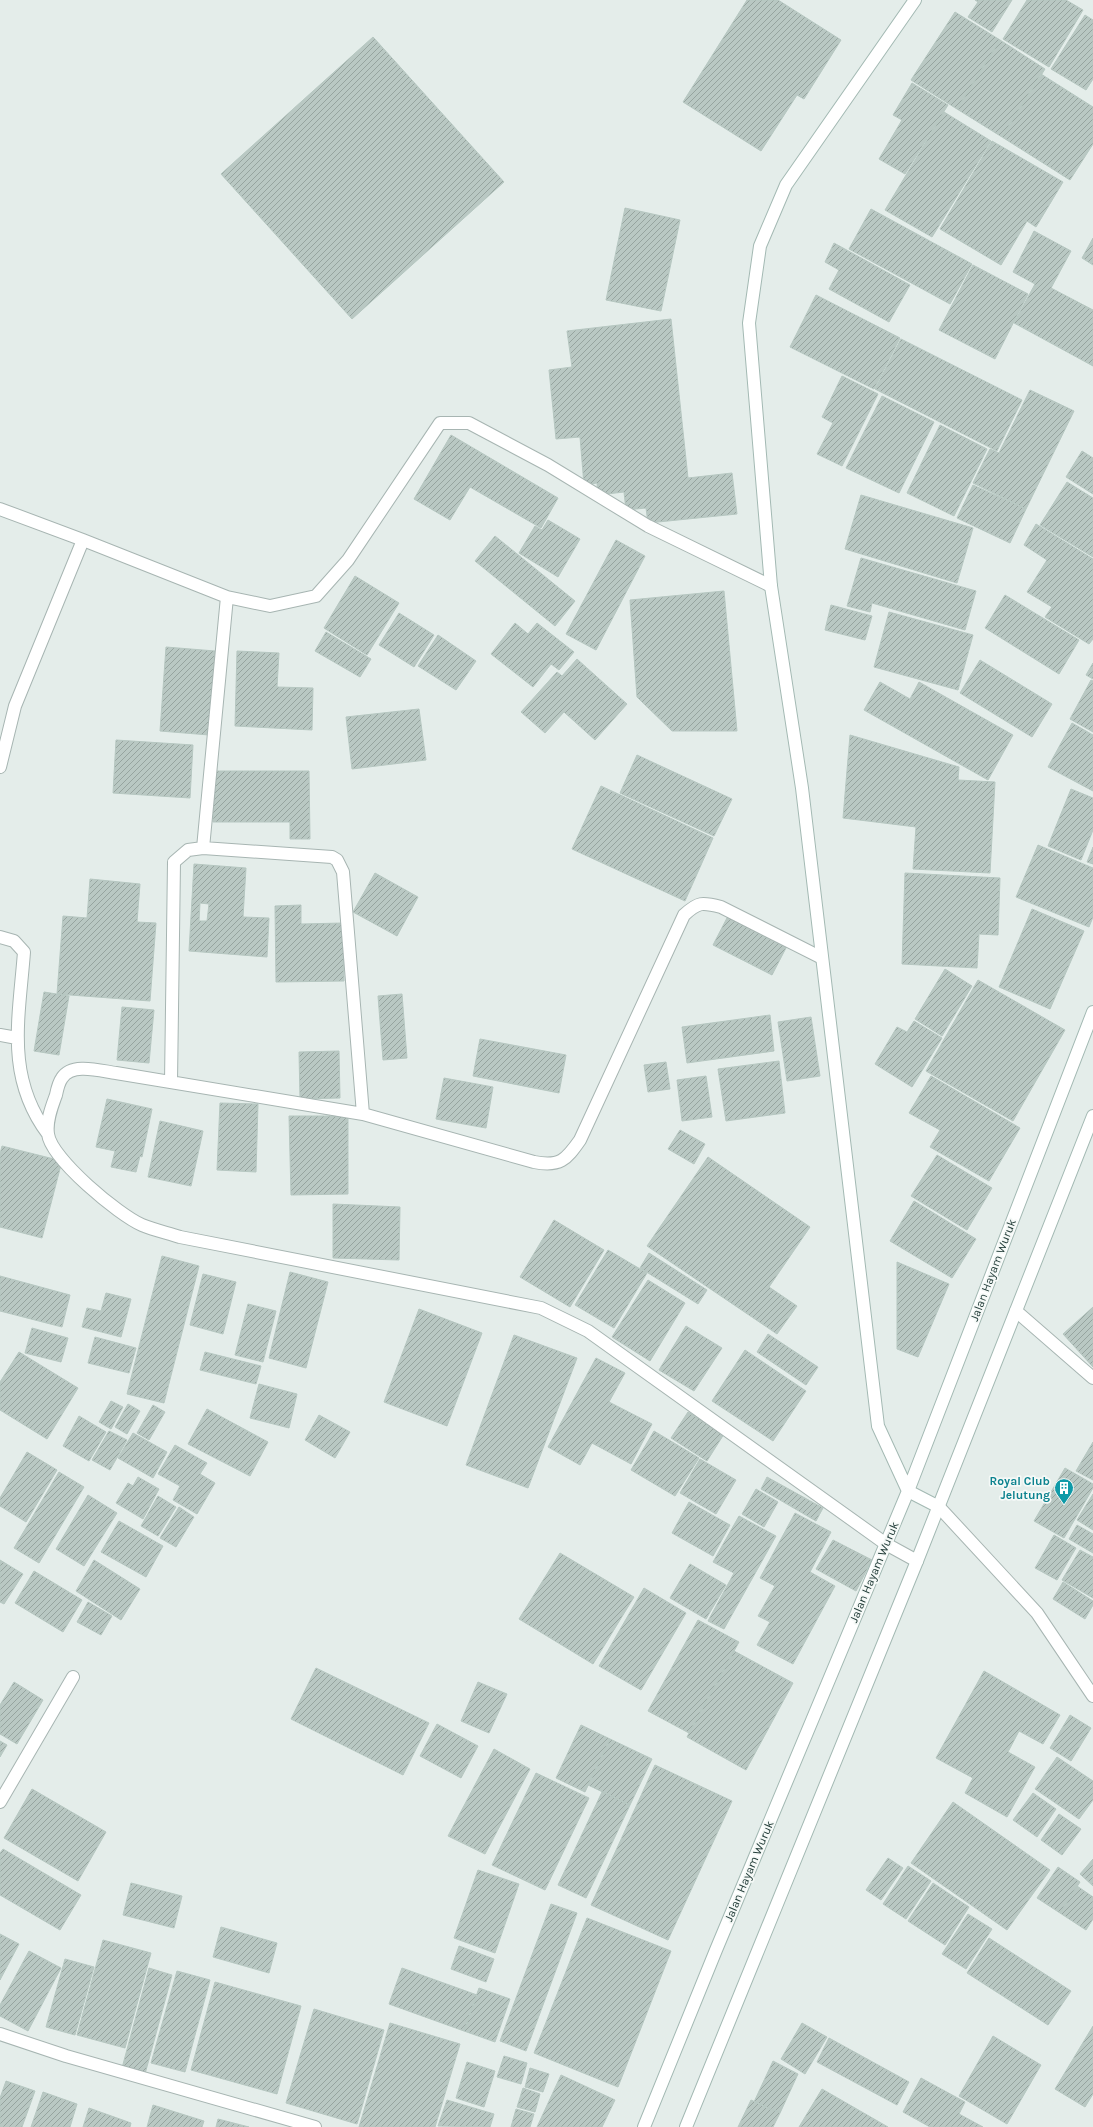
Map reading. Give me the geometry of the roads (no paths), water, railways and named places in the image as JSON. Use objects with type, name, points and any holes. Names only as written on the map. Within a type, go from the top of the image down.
[{"type":"street","points":[[916,0],[786,185],[760,246],[749,323],[771,586],[802,788],[878,1426],[908,1491],[939,1507],[996,1566],[1037,1612],[1093,1696]]},
{"type":"street","points":[[0,509],[227,597],[270,606],[316,596],[348,560],[440,423],[469,423],[548,465],[648,526],[771,586]]},
{"type":"street","points":[[0,767],[15,706],[83,540]]},
{"type":"street","points":[[203,848],[227,597]]},
{"type":"street","points":[[171,1082],[174,862],[188,850],[203,848],[332,857],[340,864],[343,872],[363,1114]]},
{"type":"street","points":[[48,1134],[50,1111],[62,1078],[70,1071],[84,1069],[363,1114],[534,1162],[554,1164],[569,1155],[580,1140],[684,915],[694,906],[704,903],[721,907],[822,958]]},
{"type":"street","points":[[0,937],[14,941],[24,952],[17,1038],[20,1072],[34,1116],[48,1134],[58,1153],[88,1186],[114,1207],[141,1225],[180,1237],[541,1308],[581,1327],[886,1544],[917,1561]]},
{"type":"street","name":"Jalan Hayam Wuruk","points":[[644,2127],[716,1950],[908,1491],[1093,1012]]},
{"type":"street","points":[[0,1035],[17,1038]]},
{"type":"street","points":[[686,2127],[939,1507],[1093,1116]]},
{"type":"street","points":[[1016,1311],[1093,1378]]},
{"type":"street","points":[[0,1802],[73,1677]]},
{"type":"street","points":[[0,2034],[66,2056],[315,2127]]},
{"type":"place","name":"Royal Club Jelutung","points":[[1064,1505]]}]
